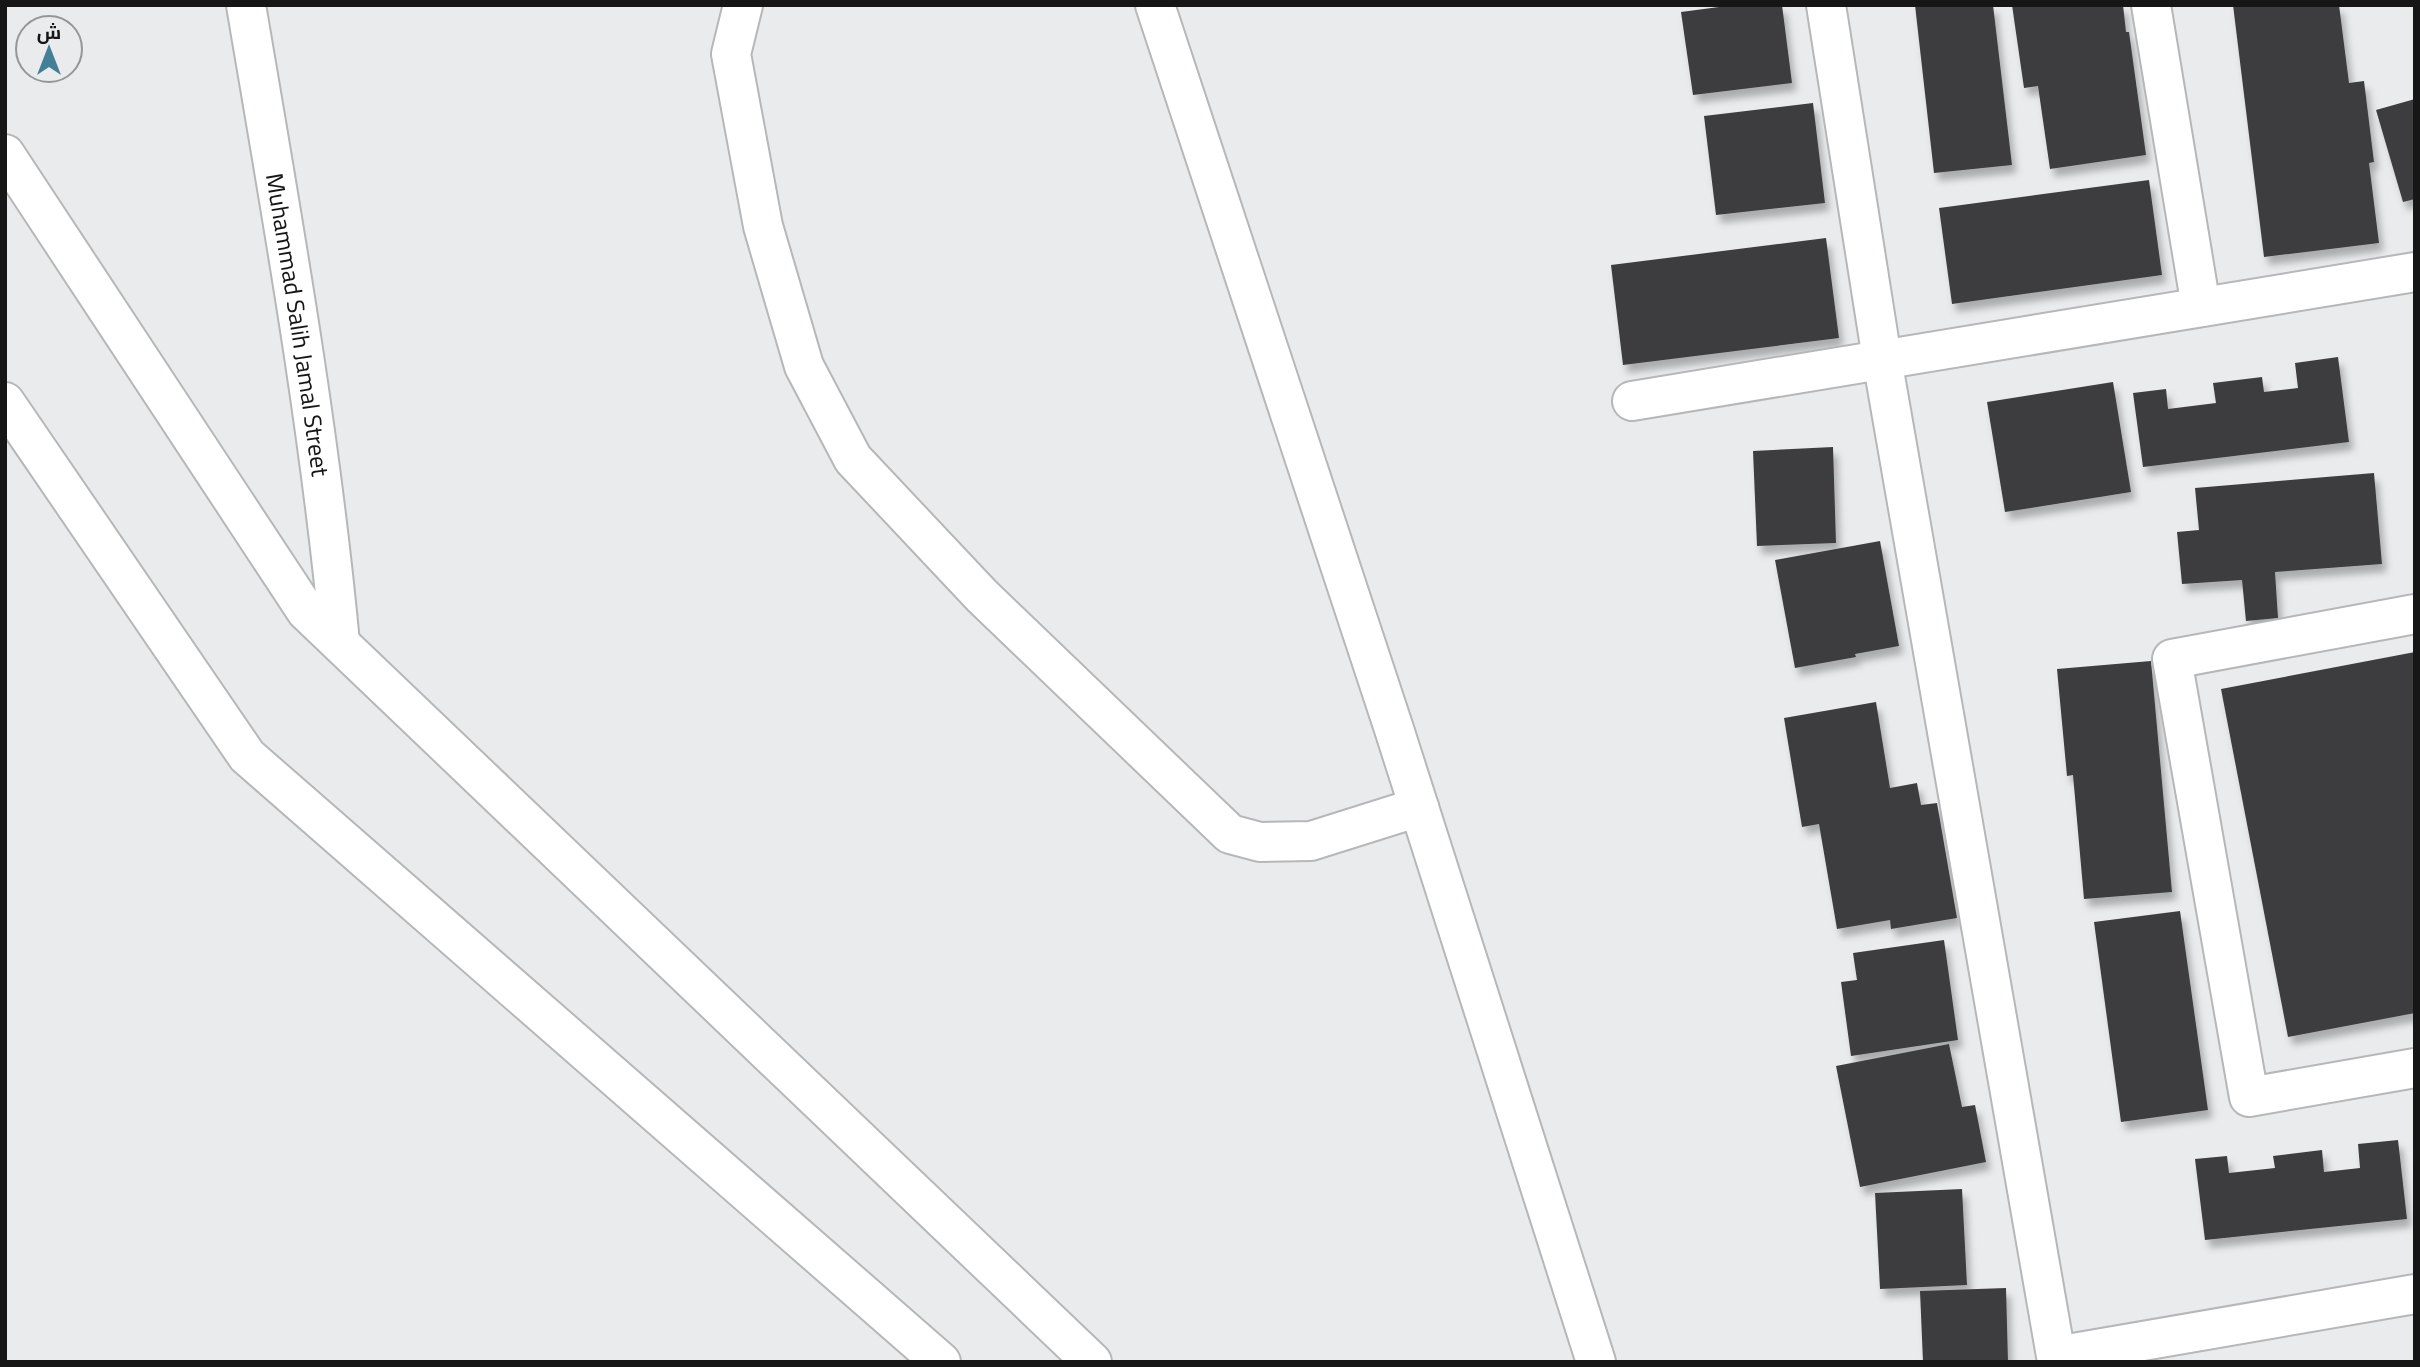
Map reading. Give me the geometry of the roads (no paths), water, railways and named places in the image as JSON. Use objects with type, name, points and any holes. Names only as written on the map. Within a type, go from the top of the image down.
[{"type":"street","name":"Muhammad Salih Jamal Street","points":[[246,5],[329,522],[340,643]]},
{"type":"street","points":[[743,5],[731,54],[763,226],[804,366],[853,459],[982,596],[1230,834],[1260,842],[1311,841],[1419,807]]},
{"type":"street","points":[[1155,5],[1419,807],[1596,1362]]},
{"type":"street","points":[[1826,5],[1882,359],[2056,1356],[2415,1294]]},
{"type":"street","points":[[2151,5],[2202,307]]},
{"type":"street","points":[[5,153],[306,611],[1091,1362]]},
{"type":"street","points":[[1632,401],[2415,272]]},
{"type":"street","points":[[5,402],[247,757],[941,1362]]},
{"type":"street","points":[[2415,614],[2172,659],[2249,1097],[2415,1068]]}]
